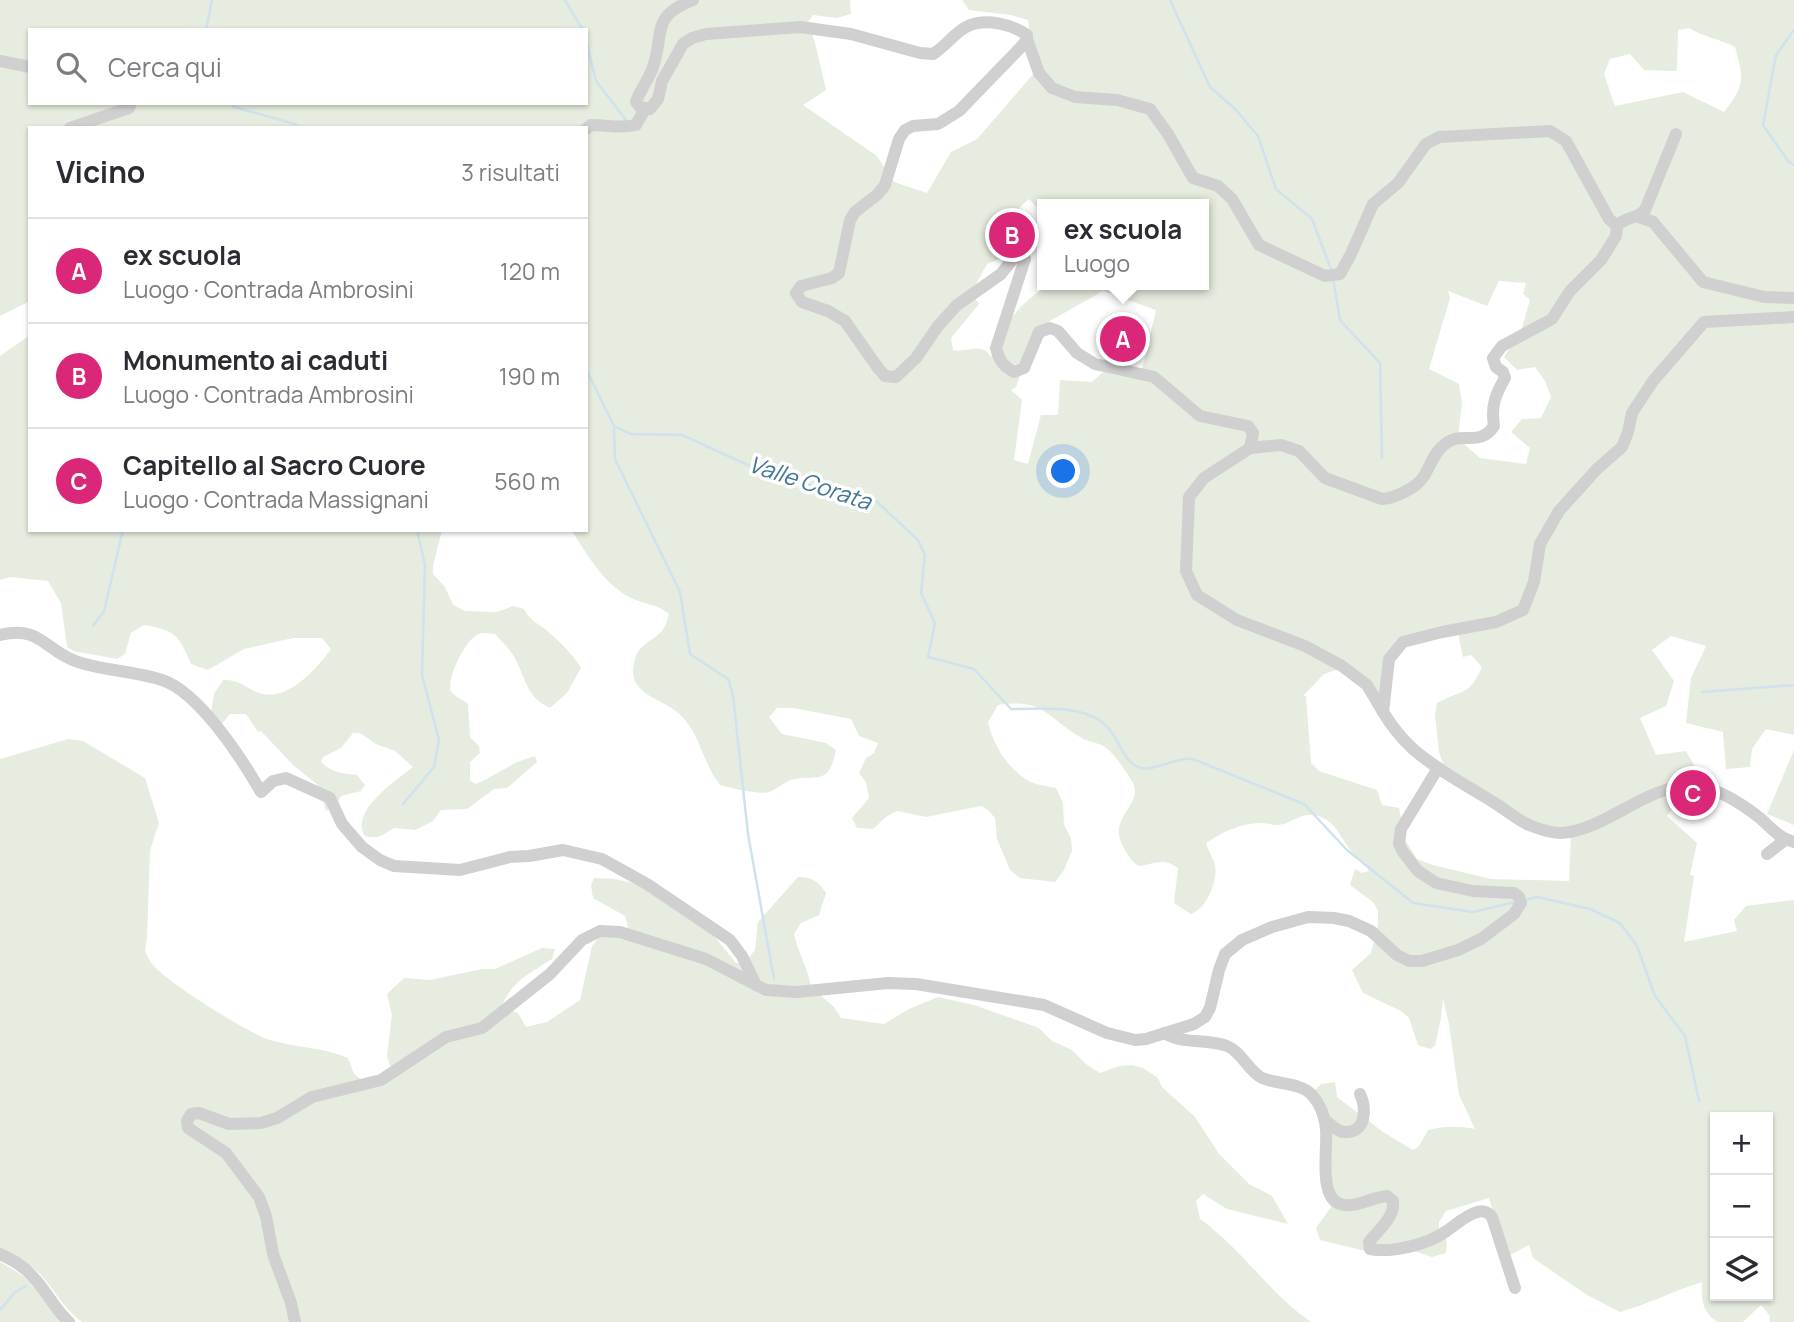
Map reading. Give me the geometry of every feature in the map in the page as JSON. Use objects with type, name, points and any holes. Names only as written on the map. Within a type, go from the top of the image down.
[{"type":"street","points":[[693,0],[681,5],[663,19],[652,71],[636,102],[642,108],[650,109],[658,99],[662,81],[683,44],[706,34],[800,27],[851,34],[920,53],[933,54],[966,26],[984,23],[1016,27],[1027,35],[1040,73],[1052,88],[1075,97],[1117,100],[1150,109],[1194,178],[1218,186],[1231,199],[1259,246],[1333,275],[1351,254],[1373,204],[1398,183],[1426,144],[1440,137],[1550,131],[1566,141],[1609,219],[1616,226]]},
{"type":"street","points":[[1027,39],[959,111],[939,124],[912,126],[905,130],[899,139],[885,185],[855,212],[850,220],[839,273],[832,278],[801,286],[797,289],[798,298],[845,321],[885,376],[896,377],[916,358],[938,326],[957,305],[1001,275],[1016,254],[1022,254],[1026,259],[996,348],[999,359],[1006,368],[1014,372],[1024,368],[1039,332],[1050,328],[1058,331],[1077,353],[1096,364],[1154,377],[1200,416],[1248,426],[1253,433],[1250,448]]},
{"type":"street","points":[[0,61],[28,67]]},
{"type":"street","points":[[76,126],[129,108],[130,105]]},
{"type":"street","points":[[588,127],[607,125],[618,129],[636,125],[642,108]]},
{"type":"street","points":[[1639,217],[1645,210],[1676,134]]},
{"type":"street","points":[[1767,854],[1790,841],[1747,808],[1722,794],[1696,786],[1665,791],[1599,823],[1559,833],[1521,821],[1438,768],[1412,748],[1383,712],[1367,685],[1342,666],[1305,646],[1237,620],[1197,595],[1186,571],[1189,497],[1204,478],[1250,448],[1281,445],[1299,451],[1325,478],[1382,499],[1391,498],[1419,482],[1447,442],[1482,438],[1494,426],[1494,397],[1505,378],[1493,358],[1502,346],[1552,319],[1570,291],[1601,260],[1616,236],[1616,226],[1622,219],[1639,217],[1653,222],[1703,282],[1764,297],[1794,298]]},
{"type":"street","points":[[1383,712],[1389,659],[1403,642],[1496,622],[1523,610],[1534,582],[1540,544],[1559,511],[1622,447],[1632,414],[1653,381],[1704,322],[1794,317]]},
{"type":"street","points":[[0,635],[18,632],[34,634],[61,655],[79,663],[164,681],[186,693],[238,753],[261,792],[273,781],[286,778],[330,799],[342,824],[362,847],[394,866],[460,870],[510,857],[563,850],[602,859],[647,884],[730,940],[742,956],[756,985]]},
{"type":"street","points":[[295,1322],[273,1254],[262,1202],[226,1153],[188,1128],[187,1121],[191,1114],[199,1113],[229,1124],[261,1123],[277,1118],[312,1097],[381,1080],[440,1040],[482,1028],[550,974],[582,940],[600,931],[620,932],[706,959],[756,985],[781,992],[888,983],[916,984],[1044,1005],[1107,1033],[1127,1039],[1146,1039],[1194,1024],[1205,1017],[1210,1008],[1220,965],[1231,947],[1262,931],[1297,919],[1320,917],[1349,921],[1371,931],[1403,958],[1415,961],[1432,959],[1458,950],[1481,939],[1514,914],[1521,903],[1519,897],[1511,891],[1483,892],[1436,883],[1423,875],[1403,852],[1399,844],[1401,829],[1438,768]]},
{"type":"street","points":[[1164,1033],[1173,1039],[1228,1046],[1237,1052],[1259,1077],[1308,1091],[1321,1107],[1324,1119],[1327,1185],[1331,1198],[1338,1204],[1347,1205],[1387,1196],[1393,1201],[1394,1209],[1381,1230],[1368,1242],[1370,1249],[1404,1249],[1440,1235],[1476,1212],[1484,1211],[1492,1217],[1516,1288]]},
{"type":"street","points":[[1324,1119],[1339,1130],[1346,1132],[1357,1129],[1366,1113],[1360,1094]]},
{"type":"street","points":[[0,1254],[16,1262],[34,1278],[69,1322]]},
{"type":"shaded area","points":[[0,0],[850,0],[851,14],[837,18],[813,15],[808,22],[826,90],[803,105],[877,156],[894,182],[927,193],[951,152],[977,139],[1035,72],[1028,20],[969,10],[962,0],[1794,0],[1794,735],[1766,729],[1752,749],[1750,767],[1726,769],[1723,732],[1686,723],[1691,678],[1706,646],[1671,636],[1652,650],[1674,681],[1666,706],[1640,718],[1656,755],[1686,751],[1699,774],[1667,816],[1697,843],[1690,875],[1694,876],[1684,942],[1737,931],[1734,920],[1746,906],[1794,900],[1794,1322],[1770,1322],[1770,1316],[1761,1305],[1743,1322],[1718,1322],[1704,1305],[1702,1282],[1620,1312],[1587,1295],[1533,1258],[1529,1245],[1510,1255],[1502,1241],[1489,1198],[1446,1211],[1439,1222],[1439,1228],[1446,1239],[1446,1253],[1432,1257],[1396,1245],[1365,1251],[1320,1240],[1316,1228],[1331,1207],[1332,1191],[1324,1126],[1311,1094],[1321,1084],[1335,1082],[1337,1097],[1383,1132],[1413,1150],[1419,1146],[1428,1130],[1452,1127],[1475,1129],[1459,1095],[1443,999],[1435,1046],[1430,1049],[1418,1045],[1409,1018],[1401,1011],[1363,993],[1352,970],[1371,953],[1378,925],[1378,911],[1374,903],[1350,885],[1355,869],[1362,873],[1369,871],[1333,826],[1321,817],[1308,815],[1277,825],[1261,823],[1239,826],[1206,843],[1215,865],[1215,879],[1202,906],[1191,914],[1174,903],[1178,868],[1163,862],[1139,866],[1125,850],[1119,830],[1135,794],[1134,786],[1121,765],[1105,747],[1083,739],[1043,710],[1025,704],[998,705],[988,722],[998,748],[1014,770],[1032,782],[1056,788],[1063,803],[1064,825],[1071,838],[1072,851],[1064,870],[1055,882],[1020,878],[1010,870],[997,839],[995,818],[981,806],[926,817],[897,811],[873,829],[857,828],[852,818],[869,798],[866,782],[859,773],[866,758],[874,753],[878,743],[859,736],[851,719],[793,708],[777,708],[769,717],[782,734],[826,743],[836,750],[827,773],[823,776],[794,779],[765,793],[720,785],[695,735],[682,716],[643,691],[634,678],[637,654],[662,631],[669,614],[619,591],[596,567],[572,532],[588,532],[588,126],[28,126],[28,302],[0,316]],"holes":[[[1689,28],[1735,47],[1741,81],[1736,95],[1724,112],[1683,92],[1615,106],[1604,74],[1610,59],[1630,54],[1644,70],[1677,71],[1678,30]],[[1499,281],[1526,283],[1523,294],[1530,300],[1521,331],[1504,357],[1517,370],[1535,367],[1545,381],[1551,397],[1541,418],[1522,419],[1511,432],[1530,448],[1526,464],[1480,458],[1458,439],[1462,403],[1459,384],[1429,369],[1450,298],[1448,291],[1487,306]],[[1103,291],[1156,310],[1141,374],[1112,364],[1092,382],[1060,380],[1058,415],[1041,415],[1028,464],[1014,460],[1022,400],[1011,390],[1016,387],[1020,376],[1012,366],[1024,361],[1034,330]],[[1457,628],[1463,657],[1471,655],[1482,667],[1469,688],[1437,703],[1435,716],[1439,752],[1445,769],[1525,822],[1571,834],[1569,881],[1491,879],[1417,859],[1405,840],[1399,808],[1382,805],[1377,790],[1319,771],[1311,763],[1306,696],[1303,696],[1324,674],[1348,666],[1379,695],[1404,638]]]},
{"type":"shaded area","points":[[28,336],[28,532],[442,532],[433,574],[445,587],[453,605],[465,611],[497,612],[513,606],[524,609],[574,657],[581,668],[567,693],[550,708],[531,692],[513,655],[495,634],[481,633],[474,637],[458,660],[451,678],[451,691],[468,704],[470,737],[479,746],[480,753],[470,762],[470,780],[475,784],[481,782],[517,762],[535,756],[537,762],[507,788],[494,789],[467,809],[441,810],[433,821],[415,830],[394,828],[377,837],[365,836],[363,817],[369,807],[386,788],[413,767],[395,751],[376,744],[360,733],[353,733],[341,748],[323,757],[321,762],[329,768],[357,775],[365,785],[361,791],[341,796],[338,802],[326,811],[319,786],[293,765],[261,731],[258,732],[246,714],[230,714],[221,725],[211,712],[214,694],[223,680],[234,681],[269,695],[290,689],[318,666],[331,649],[322,638],[293,638],[244,649],[208,670],[191,664],[175,636],[163,629],[144,625],[131,633],[125,654],[117,659],[74,651],[67,647],[61,603],[48,581],[10,577],[0,580],[0,356]]},
{"type":"shaded area","points":[[68,739],[83,741],[145,778],[159,823],[150,850],[145,951],[152,963],[191,995],[259,1036],[348,1058],[354,1074],[364,1082],[392,1071],[387,1056],[392,1015],[387,994],[404,978],[430,980],[482,969],[495,969],[542,948],[555,949],[552,959],[510,990],[502,1006],[518,1013],[526,1027],[547,1022],[580,1000],[592,946],[601,935],[628,927],[625,916],[593,898],[591,885],[594,878],[615,879],[641,885],[715,937],[736,963],[745,962],[755,950],[758,922],[798,877],[811,879],[826,893],[819,915],[801,923],[794,934],[811,987],[834,1007],[841,1018],[884,1024],[909,1009],[938,997],[974,1005],[1039,1028],[1052,1041],[1072,1050],[1100,1073],[1119,1066],[1143,1068],[1158,1078],[1162,1087],[1195,1117],[1219,1154],[1249,1184],[1272,1196],[1288,1224],[1227,1209],[1203,1194],[1196,1201],[1200,1219],[1229,1243],[1282,1298],[1311,1322],[82,1322],[65,1306],[37,1271],[0,1249],[0,759]]},
{"type":"shaded area","points":[[1794,750],[1794,825],[1767,814]]},
{"type":"shaded area","points":[[0,1262],[29,1282],[62,1322],[0,1322]]},
{"type":"waterway","name":"Valle Corata","points":[[206,28],[212,0]]},
{"type":"waterway","points":[[565,0],[582,28]]},
{"type":"waterway","points":[[1170,0],[1210,87],[1236,110],[1258,136],[1276,189],[1312,219],[1332,272]]},
{"type":"waterway","points":[[1794,30],[1776,55],[1763,125],[1788,161],[1794,165]]},
{"type":"waterway","points":[[588,48],[596,81],[626,120]]},
{"type":"waterway","name":"Valle Corata","points":[[232,105],[296,126]]},
{"type":"waterway","points":[[1333,278],[1340,320],[1380,363],[1382,458]]},
{"type":"waterway","name":"Valle Corata","points":[[588,373],[614,426],[631,434],[682,435],[770,475],[876,501],[918,540],[925,555],[921,593],[935,623],[928,657],[974,669],[1011,709],[1078,711],[1101,721],[1127,757],[1140,768],[1193,759],[1304,804],[1347,850],[1413,903],[1473,912],[1515,902]]},
{"type":"waterway","points":[[614,427],[615,459],[680,592],[690,654],[728,679],[733,695],[748,834],[774,979]]},
{"type":"waterway","points":[[93,626],[104,611],[123,532]]},
{"type":"waterway","points":[[403,804],[434,767],[439,740],[422,675],[425,565],[417,532]]},
{"type":"waterway","points":[[1702,692],[1794,685]]},
{"type":"waterway","name":"Valle Corata","points":[[1525,900],[1537,897],[1590,909],[1620,923],[1637,946],[1655,996],[1685,1036],[1699,1101]]},
{"type":"waterway","points":[[0,1310],[15,1292],[26,1286]]},
{"type":"place","name":"Monumento ai caduti","points":[[1012,235]]},
{"type":"place","name":"ex scuola","points":[[1123,339]]},
{"type":"place","name":"Capitello al Sacro Cuore","points":[[1693,793]]}]
